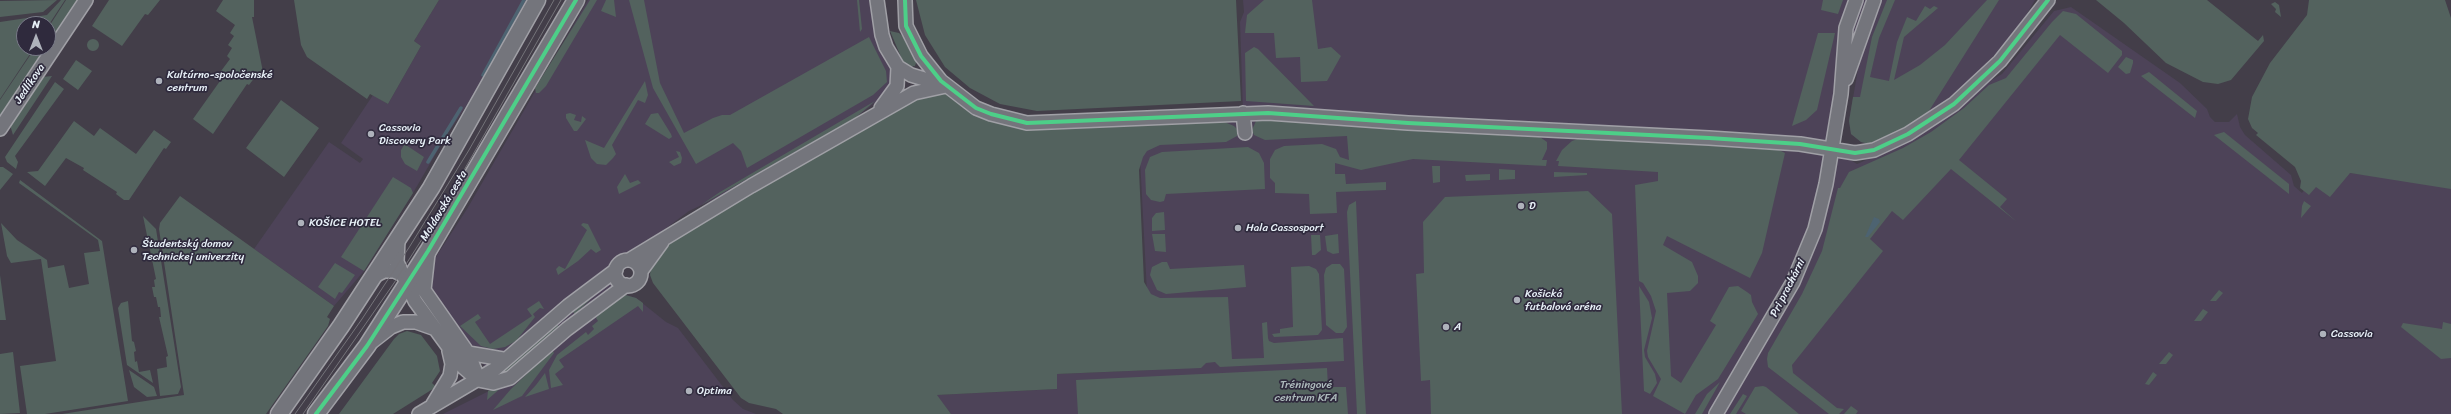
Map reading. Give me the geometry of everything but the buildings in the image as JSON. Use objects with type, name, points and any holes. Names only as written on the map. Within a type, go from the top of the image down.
[{"type":"street","name":"Jedlíkova","points":[[0,129],[86,0]]},
{"type":"street","name":"Moldavská cesta","points":[[279,414],[341,326],[398,240],[450,155],[537,0]]},
{"type":"street","name":"Moldavská cesta","points":[[316,414],[367,346],[406,279],[428,251],[576,0]]},
{"type":"street","points":[[877,0],[882,35],[886,47],[898,67],[905,72],[946,86]]},
{"type":"street","points":[[905,0],[906,26],[921,56],[946,86],[966,101],[986,112],[1027,123],[1138,120],[1243,113],[1709,138],[1800,144],[1855,153],[1874,150],[1908,134],[1954,104],[2000,61],[2048,0]]},
{"type":"street","points":[[1841,94],[1846,28],[1856,0]]},
{"type":"street","points":[[1841,94],[1874,0]]},
{"type":"street","points":[[2030,21],[2039,0]]},
{"type":"street","points":[[914,93],[923,78],[921,56]]},
{"type":"street","points":[[876,113],[897,86],[898,67]]},
{"type":"street","points":[[419,414],[478,380],[495,368],[503,359],[522,347],[568,306],[616,270],[620,263],[629,260],[663,241],[717,206],[876,113],[914,93],[946,86]]},
{"type":"street","name":"Pri prachárni","points":[[1716,414],[1796,275],[1817,222],[1832,149],[1841,94]]},
{"type":"street","points":[[1243,113],[1245,133]]},
{"type":"street","points":[[398,240],[396,257],[406,279],[433,328],[463,367],[478,380],[493,383],[510,378],[567,329],[626,285],[637,282],[641,271],[663,241]]},
{"type":"street","points":[[424,290],[428,251]]},
{"type":"street","points":[[629,260],[637,263],[641,271]]},
{"type":"street","points":[[616,270],[619,281],[626,285]]},
{"type":"street","points":[[374,276],[387,271],[406,279],[424,290],[468,353],[478,380]]},
{"type":"street","points":[[367,346],[397,324],[410,321],[433,328]]},
{"type":"street","points":[[272,414],[302,371],[341,326]]},
{"type":"street","points":[[432,406],[451,372],[448,349]]},
{"type":"street","points":[[468,353],[503,359]]},
{"type":"shaded area","points":[[439,0],[527,0],[485,78],[446,136],[413,193],[364,271],[334,306],[254,249],[329,142],[360,163],[363,159],[341,143],[373,95],[388,104],[421,46],[414,41]]},
{"type":"shaded area","points":[[588,0],[869,0],[879,38],[895,76],[886,94],[855,118],[721,196],[689,211],[636,251],[607,269],[622,294],[636,298],[666,322],[678,328],[733,400],[743,409],[756,414],[443,414],[495,388],[476,349],[466,340],[428,286],[432,263],[467,209]]},
{"type":"shaded area","points":[[1243,0],[1874,0],[1860,38],[1832,149],[1857,164],[1912,140],[1936,125],[1986,83],[2002,74],[2054,11],[2071,7],[2180,83],[2207,109],[2210,117],[2215,122],[2229,122],[2237,114],[2240,127],[2245,135],[2291,175],[2294,186],[2302,193],[2310,182],[2349,173],[2451,185],[2451,414],[951,414],[936,395],[1057,389],[1056,374],[1151,370],[1138,120],[1243,113],[1240,22],[1244,12]]},
{"type":"shaded area","points":[[1880,0],[2035,0],[2024,19],[2003,46],[1961,89],[1927,114],[1869,144],[1861,142],[1851,134],[1849,121],[1862,46]]},
{"type":"green space","points":[[57,0],[43,12],[0,17],[0,1]]},
{"type":"green space","points":[[61,0],[65,0],[55,16],[40,16],[47,15]]},
{"type":"green space","points":[[66,0],[78,0],[56,33],[56,16]]},
{"type":"green space","points":[[109,0],[160,0],[148,15],[145,14],[122,46],[92,26]]},
{"type":"green space","points":[[223,0],[254,0],[254,17],[252,17],[264,77],[261,80],[255,77],[249,85],[247,84],[213,134],[193,119],[225,74],[221,71],[230,59],[227,56],[232,48],[228,45],[234,36],[230,33],[235,25],[216,11]]},
{"type":"green space","points":[[294,0],[439,0],[414,41],[421,46],[388,104],[370,94],[367,99],[307,57],[301,45]]},
{"type":"green space","points":[[590,0],[597,0],[546,86],[539,93],[536,93],[535,88]]},
{"type":"green space","points":[[606,0],[614,0],[616,17],[601,11]]},
{"type":"green space","points":[[629,0],[644,0],[660,83],[684,133],[713,118],[722,115],[730,115],[869,37],[886,71],[887,82],[873,95],[747,168],[741,151],[733,143],[696,164],[653,88]]},
{"type":"green space","points":[[857,0],[859,0],[862,29],[860,32]]},
{"type":"green space","points":[[916,0],[1236,0],[1241,101],[1037,111],[1000,104],[970,88],[945,67],[925,35]]},
{"type":"green space","points":[[1264,0],[1312,0],[1318,49],[1331,47],[1341,56],[1327,81],[1301,82],[1300,57],[1276,58],[1274,33],[1245,33],[1247,15]]},
{"type":"green space","points":[[1823,0],[1843,0],[1838,14],[1821,10]]},
{"type":"green space","points":[[1887,0],[1895,0],[1879,38],[1870,77],[1889,81],[1897,42],[1907,17],[1916,21],[1925,6],[1930,9],[1934,6],[1938,8],[1904,37],[1894,80],[1920,65],[1945,45],[1987,0],[1999,0],[1927,114],[1913,124],[1869,144],[1861,142],[1851,134],[1849,121],[1853,97],[1860,97],[1872,37]]},
{"type":"green space","points":[[2096,0],[2207,0],[2258,41],[2263,35],[2264,41],[2231,80],[2218,84],[2203,82],[2166,63],[2124,23]]},
{"type":"green space","points":[[2309,0],[2445,0],[2451,18],[2451,189],[2350,173],[2330,197],[2316,187],[2309,195],[2300,188],[2301,181],[2295,167],[2256,135],[2258,133],[2252,128],[2248,119],[2252,97],[2270,63],[2307,15]]},
{"type":"green space","points":[[2275,2],[2279,5],[2281,17],[2275,12],[2276,9],[2271,4]]},
{"type":"green space","points":[[2063,11],[2076,14],[2122,51],[2122,55],[2108,73],[2060,35],[1959,160],[2007,199],[2000,207],[2017,222],[1951,169],[1903,220],[1892,211],[1870,239],[1883,251],[1792,365],[1793,373],[1837,408],[1844,409],[1839,414],[1829,414],[1768,367],[1767,359],[1768,353],[1802,294],[1822,251],[1838,188],[1840,188],[1849,172],[1903,148],[1931,132],[1964,108],[1989,85],[2006,78],[2052,22]]},
{"type":"green space","points":[[16,20],[16,56],[29,56],[0,99],[0,22]]},
{"type":"green space","points":[[890,31],[899,33],[908,41],[917,60],[915,66],[907,67],[904,64]]},
{"type":"green space","points":[[1818,33],[1835,33],[1817,110],[1806,120],[1792,126]]},
{"type":"green space","points":[[93,39],[97,41],[99,45],[97,49],[93,51],[89,49],[87,45],[89,41]]},
{"type":"green space","points":[[1254,47],[1258,49],[1314,106],[1246,101],[1245,53]]},
{"type":"green space","points":[[30,56],[41,56],[0,116],[0,100]]},
{"type":"green space","points":[[2126,57],[2133,60],[2133,63],[2130,73],[2126,74],[2118,67]]},
{"type":"green space","points":[[76,60],[92,71],[78,90],[63,79]]},
{"type":"green space","points":[[2149,72],[2197,111],[2195,118],[2141,76]]},
{"type":"green space","points":[[52,76],[13,135],[10,125],[42,77]]},
{"type":"green space","points":[[645,81],[648,95],[645,103],[638,100],[612,145],[616,154],[606,165],[597,164],[591,158],[585,140],[604,148]]},
{"type":"green space","points":[[55,82],[64,89],[15,156],[18,162],[16,169],[7,162],[5,157]]},
{"type":"green space","points":[[936,90],[947,93],[968,110],[1017,128],[1222,121],[1234,126],[1239,131],[1237,136],[1226,142],[1160,145],[1147,151],[1143,157],[1139,170],[1144,282],[1151,294],[1160,298],[1228,297],[1232,359],[1264,358],[1262,323],[1267,322],[1269,341],[1274,343],[1343,338],[1344,361],[1220,367],[1215,362],[1206,363],[1201,368],[1057,374],[1057,389],[937,395],[951,414],[783,414],[776,409],[749,403],[741,398],[653,283],[650,275],[651,266],[664,248],[712,214],[924,94]]},
{"type":"green space","points":[[281,100],[319,128],[284,177],[246,148]]},
{"type":"green space","points":[[875,101],[855,118],[701,205],[720,192]]},
{"type":"green space","points":[[570,113],[576,115],[574,120],[581,122],[582,116],[586,119],[577,131],[574,131],[566,118],[566,114]]},
{"type":"green space","points":[[658,113],[671,134],[672,137],[669,139],[645,124],[651,114]]},
{"type":"green space","points":[[1262,119],[1537,135],[1547,142],[1547,149],[1542,160],[1547,160],[1546,166],[1413,159],[1361,170],[1335,163],[1335,174],[1345,174],[1346,184],[1386,182],[1386,190],[1336,192],[1337,213],[1310,214],[1309,194],[1275,193],[1275,183],[1270,178],[1270,159],[1275,150],[1284,146],[1322,144],[1336,149],[1340,157],[1349,160],[1347,136],[1265,140],[1254,135],[1252,130],[1256,121]]},
{"type":"green space","points":[[74,121],[94,136],[100,128],[136,154],[154,130],[171,142],[166,149],[164,148],[129,200],[124,200],[116,194],[117,192],[83,170],[84,168],[66,158],[45,186],[27,172],[38,171]]},
{"type":"green space","points":[[2224,132],[2289,184],[2289,194],[2214,135]]},
{"type":"green space","points":[[409,137],[410,139],[406,145],[424,157],[417,171],[405,164],[401,157],[401,150]]},
{"type":"green space","points":[[1580,138],[1777,149],[1785,153],[1762,253],[1750,278],[1667,236],[1663,245],[1692,262],[1698,276],[1698,283],[1690,291],[1667,293],[1671,376],[1681,383],[1716,325],[1710,321],[1729,287],[1738,286],[1751,295],[1752,302],[1758,314],[1718,379],[1696,395],[1685,414],[1653,396],[1661,379],[1648,357],[1647,351],[1656,311],[1651,296],[1643,283],[1639,281],[1635,185],[1658,181],[1658,172],[1558,166],[1559,161],[1556,161],[1562,150],[1572,141]]},
{"type":"green space","points":[[1248,147],[1259,153],[1264,163],[1265,189],[1166,194],[1164,201],[1160,202],[1151,200],[1146,194],[1145,170],[1150,157],[1162,152]]},
{"type":"green space","points":[[676,151],[680,152],[682,158],[681,163],[674,166],[669,162],[679,157]]},
{"type":"green space","points":[[1432,166],[1440,166],[1440,182],[1433,183]]},
{"type":"green space","points":[[0,167],[3,167],[13,174],[0,190]]},
{"type":"green space","points":[[1499,169],[1515,170],[1515,179],[1499,180]]},
{"type":"green space","points":[[1554,172],[1587,173],[1587,175],[1554,177]]},
{"type":"green space","points":[[625,174],[630,183],[638,180],[641,183],[619,194],[617,187]]},
{"type":"green space","points":[[1490,174],[1490,180],[1466,181],[1465,175]]},
{"type":"green space","points":[[393,177],[411,188],[413,193],[364,271],[341,257]]},
{"type":"green space","points":[[20,180],[102,241],[128,401],[45,414],[27,414],[20,366],[56,361],[41,259],[11,263],[7,256],[1,223],[17,240],[47,260],[48,268],[64,265],[69,288],[89,284],[84,253],[100,251],[98,240],[19,183]]},
{"type":"green space","name":"Košická futbalová aréna","points":[[1588,191],[1612,214],[1622,414],[1431,414],[1430,380],[1421,381],[1416,274],[1424,273],[1423,222],[1445,197]]},
{"type":"green space","points":[[180,196],[334,306],[327,317],[330,319],[328,326],[266,414],[62,414],[184,395],[159,229],[160,223]]},
{"type":"green space","points":[[1356,201],[1366,414],[1357,414],[1347,212],[1349,205]]},
{"type":"green space","points":[[2304,201],[2311,206],[2301,218],[2302,206]]},
{"type":"green space","points":[[1164,212],[1165,230],[1152,231],[1152,218],[1156,213]]},
{"type":"green space","points":[[143,216],[156,229],[181,387],[178,394],[160,396],[157,369],[167,367],[166,357],[168,356],[159,317],[161,317],[160,307],[158,307],[156,297],[154,297],[152,287],[155,287],[154,280],[156,279]]},
{"type":"green space","points":[[583,223],[588,224],[601,250],[596,253],[591,249],[578,261],[558,275],[556,269],[559,266],[565,269],[587,230],[581,225]]},
{"type":"green space","points":[[1152,234],[1165,234],[1166,252],[1155,251]]},
{"type":"green space","points":[[1338,234],[1339,253],[1333,254],[1327,251],[1325,236]]},
{"type":"green space","points":[[1311,235],[1320,235],[1321,250],[1315,255],[1312,255]]},
{"type":"green space","points":[[1162,262],[1167,262],[1170,269],[1244,265],[1246,287],[1166,294],[1157,290],[1150,275],[1152,267]]},
{"type":"green space","points":[[335,263],[355,275],[342,293],[339,292],[335,299],[318,287]]},
{"type":"green space","points":[[1332,264],[1340,264],[1344,269],[1347,327],[1343,333],[1336,333],[1326,325],[1324,275],[1326,268]]},
{"type":"green space","points":[[1309,266],[1316,269],[1319,274],[1322,330],[1318,335],[1274,337],[1272,334],[1280,333],[1280,329],[1293,327],[1291,267]]},
{"type":"green space","points":[[0,275],[6,320],[0,320]]},
{"type":"green space","points":[[1639,286],[1649,302],[1652,318],[1644,350],[1645,357],[1655,374],[1657,383],[1650,394],[1644,391]]},
{"type":"green space","points":[[2219,290],[2223,293],[2216,301],[2210,301]]},
{"type":"green space","points":[[622,294],[636,298],[643,303],[643,312],[638,306],[559,360],[564,367],[555,374],[563,385],[551,388],[549,370],[557,355],[586,332],[588,335],[594,329],[592,326],[598,321],[596,318],[605,304]]},
{"type":"green space","points":[[587,297],[590,300],[575,314],[572,311]]},
{"type":"green space","points":[[128,301],[132,341],[134,342],[136,351],[134,352],[135,362],[137,361],[139,372],[150,370],[153,383],[127,365],[118,308],[121,303]]},
{"type":"green space","points":[[539,301],[544,309],[540,308],[533,314],[535,317],[516,341],[505,347],[493,349],[481,346],[460,326],[478,314],[481,318],[475,322],[490,344],[532,316],[527,309]]},
{"type":"green space","points":[[2203,309],[2208,312],[2201,321],[2194,321]]},
{"type":"green space","points":[[2443,322],[2451,324],[2451,358],[2441,359],[2401,327],[2403,323],[2442,329]]},
{"type":"green space","points":[[557,324],[560,328],[512,371],[497,378],[492,373],[517,359]]},
{"type":"green space","points":[[407,331],[421,335],[437,356],[440,371],[432,383],[436,387],[393,414],[339,414],[394,339],[399,334]]},
{"type":"green space","points":[[552,350],[554,353],[522,396],[493,410],[511,389]]},
{"type":"green space","points":[[13,352],[20,413],[0,414],[0,354]]},
{"type":"green space","points":[[2169,352],[2173,355],[2166,364],[2159,364]]},
{"type":"green space","name":"Tréningové centrum KFA","points":[[1327,368],[1328,387],[1346,387],[1348,414],[1078,414],[1076,380]]},
{"type":"green space","points":[[129,370],[154,387],[157,396],[147,397],[134,387]]},
{"type":"green space","points":[[2153,372],[2157,375],[2149,385],[2145,384]]},
{"type":"green space","points":[[545,373],[549,389],[525,397],[536,385]]},
{"type":"green space","points":[[1720,382],[1702,414],[1695,414],[1707,394]]},
{"type":"green space","points":[[1763,386],[1799,414],[1746,414],[1741,411],[1755,387]]},
{"type":"green space","points":[[502,387],[487,400],[488,391]]},
{"type":"green space","points":[[1743,394],[1747,396],[1736,414],[1730,414]]},
{"type":"green space","points":[[1851,406],[1858,411],[1856,414],[1844,414]]},
{"type":"water","points":[[1874,217],[1879,219],[1880,222],[1868,237],[1865,237]]},
{"type":"waterway","points":[[483,75],[524,0]]},
{"type":"waterway","points":[[428,162],[461,108]]},
{"type":"tram line","points":[[295,414],[362,319],[410,246],[469,150],[554,0]]},
{"type":"tram line","points":[[303,414],[394,283],[447,200],[561,0]]},
{"type":"cycle path","points":[[316,414],[367,346],[428,251],[576,0]]},
{"type":"cycle path","points":[[905,0],[906,26],[921,56],[941,81],[976,108],[991,114],[1027,123],[1268,113],[1408,123],[1800,144],[1855,153],[1874,150],[1908,134],[1954,104],[2000,61],[2048,0]]},
{"type":"place","name":"Kultúrno-spoločenské centrum","points":[[159,81]]},
{"type":"place","name":"Cassovia Discovery Park","points":[[371,134]]},
{"type":"place","name":"D","points":[[1521,206]]},
{"type":"place","name":"KOŠICE HOTEL","points":[[301,223]]},
{"type":"place","name":"Hala Cassosport","points":[[1238,228]]},
{"type":"place","name":"Študentský domov Technickej univerzity","points":[[134,250]]},
{"type":"place","name":"Košická futbalová aréna","points":[[1517,300]]},
{"type":"place","name":"A","points":[[1446,327]]},
{"type":"place","name":"Cassovia","points":[[2323,334]]},
{"type":"place","name":"Optima","points":[[689,391]]}]
